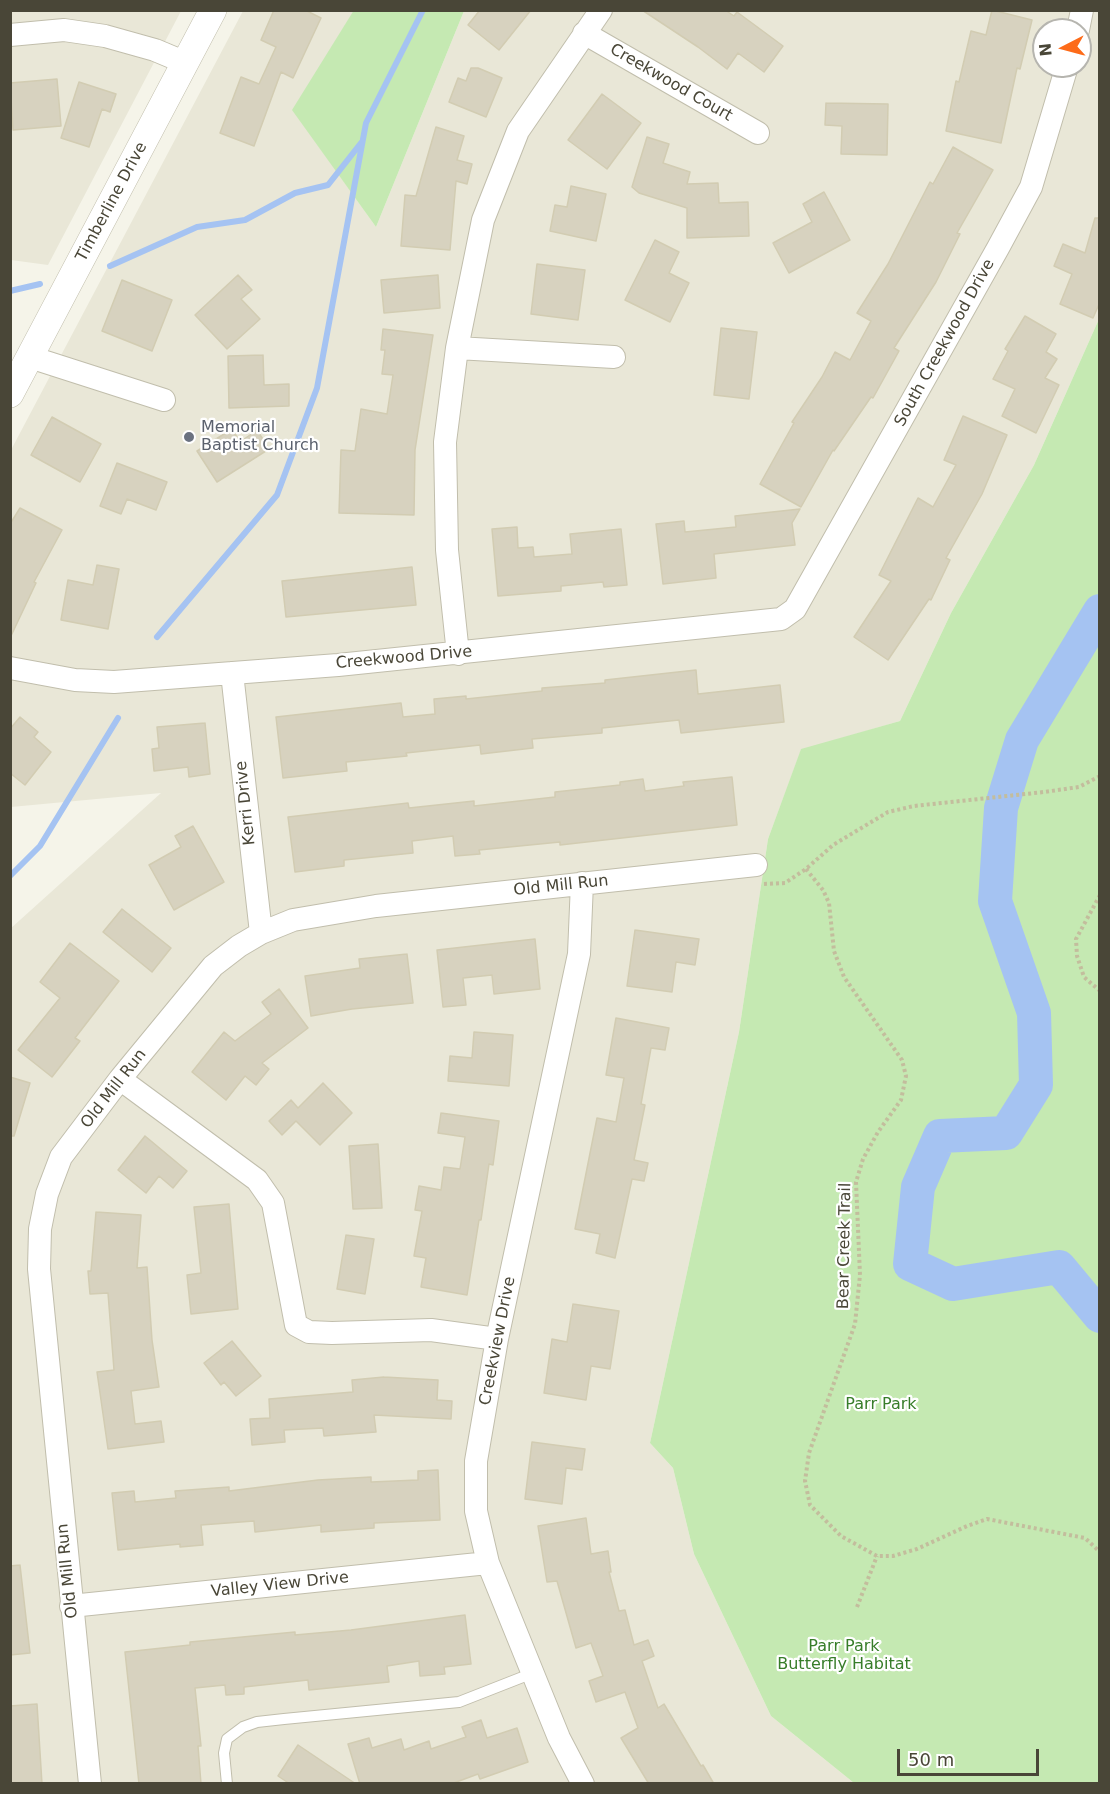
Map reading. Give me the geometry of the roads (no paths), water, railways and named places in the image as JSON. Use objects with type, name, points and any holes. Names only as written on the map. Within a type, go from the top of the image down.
[{"type":"street","name":"Timberline Drive","points":[[10,394],[213,10]]},
{"type":"street","points":[[458,654],[447,550],[445,442],[457,348],[483,220],[518,131],[601,10]]},
{"type":"street","points":[[10,35],[64,30],[105,36],[155,50],[186,63]]},
{"type":"street","name":"Creekwood Court","points":[[584,33],[758,133]]},
{"type":"street","name":"South Creekwood Drive","points":[[795,609],[1031,187],[1063,78]]},
{"type":"street","points":[[457,348],[614,357]]},
{"type":"street","points":[[30,357],[164,400]]},
{"type":"street","name":"Creekwood Drive","points":[[10,668],[75,680],[114,682],[458,654],[781,619],[795,609]]},
{"type":"street","name":"Kerri Drive","points":[[232,673],[261,933]]},
{"type":"street","name":"Old Mill Run","points":[[90,1784],[39,1269],[40,1229],[47,1194],[61,1157],[120,1079],[213,966],[261,933],[293,920],[376,906],[756,865]]},
{"type":"street","name":"Creekview Drive","points":[[580,1783],[559,1738],[481,1540],[476,1511],[476,1461],[497,1339],[579,954],[582,883]]},
{"type":"street","points":[[120,1079],[256,1180],[273,1203],[296,1325],[309,1332],[431,1330],[497,1339]]},
{"type":"street","name":"Valley View Drive","points":[[71,1606],[489,1563]]},
{"type":"lane","points":[[228,1784],[224,1753],[227,1739],[243,1727],[257,1722],[459,1702],[533,1673]]},
{"type":"waterway","points":[[157,637],[277,495],[317,388],[366,123],[423,10]]},
{"type":"waterway","points":[[110,266],[197,227],[245,220],[295,193],[328,185],[361,143]]},
{"type":"waterway","points":[[10,291],[40,284]]},
{"type":"waterway","points":[[1100,611],[1022,740],[1001,808],[995,901],[1034,1013],[1036,1085],[1006,1133],[940,1136],[918,1187],[910,1264],[953,1284],[1059,1267],[1100,1316]]},
{"type":"waterway","points":[[10,876],[40,846],[118,718]]},
{"type":"place","name":"Memorial Baptist Church","points":[[189,437]]},
{"type":"park label","name":"Parr Park","points":[[881,1405]]},
{"type":"park label","name":"Parr Park Butterfly Habitat","points":[[844,1656]]}]
